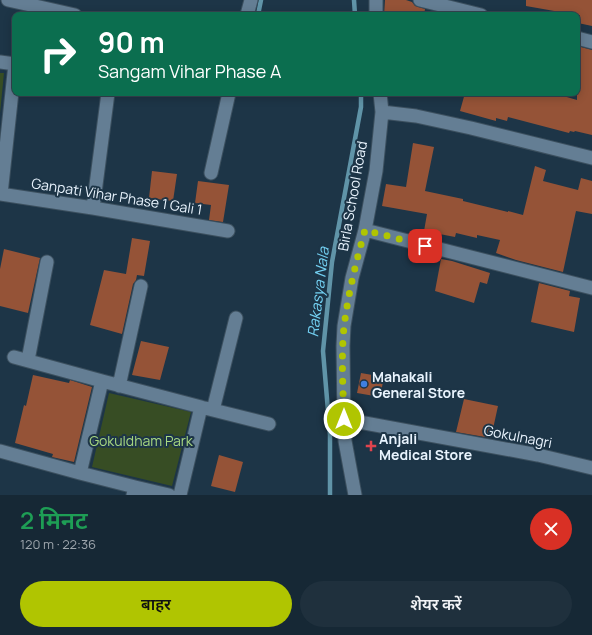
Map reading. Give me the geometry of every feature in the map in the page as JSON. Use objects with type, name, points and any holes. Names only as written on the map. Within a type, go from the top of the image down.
[{"type":"street","points":[[8,0],[62,12]]},
{"type":"street","points":[[248,12],[251,0]]},
{"type":"street","points":[[376,0],[376,12]]},
{"type":"street","points":[[420,0],[469,12]]},
{"type":"street","points":[[580,39],[592,42]]},
{"type":"street","points":[[0,62],[12,64]]},
{"type":"street","points":[[0,194],[12,90]]},
{"type":"street","points":[[93,208],[108,96]]},
{"type":"street","points":[[211,174],[228,96]]},
{"type":"street","name":"Birla School Road","points":[[355,495],[344,419],[344,326],[352,278],[365,230],[376,171],[382,112],[380,96]]},
{"type":"street","points":[[382,112],[416,116],[457,124],[592,158]]},
{"type":"street","name":"Ganpati Vihar Phase 1 Gali 1","points":[[0,194],[228,231]]},
{"type":"street","points":[[365,230],[592,288]]},
{"type":"street","points":[[28,360],[47,262]]},
{"type":"street","points":[[118,386],[142,286]]},
{"type":"street","points":[[180,495],[236,318]]},
{"type":"street","points":[[14,356],[118,386],[269,424]]},
{"type":"street","points":[[80,473],[102,381]]},
{"type":"street","name":"Gokulnagri","points":[[344,419],[538,455],[592,468]]},
{"type":"street","points":[[0,451],[80,473],[134,491],[169,495]]},
{"type":"green space","points":[[0,73],[4,73],[0,113]]},
{"type":"green space","name":"Gokuldham Park","points":[[109,393],[191,412],[172,486],[92,467]]},
{"type":"building","points":[[385,0],[406,0],[412,2],[415,6],[425,9],[424,12],[384,12]]},
{"type":"building","points":[[526,0],[592,0],[592,26],[580,23],[580,12],[560,12],[526,6]]},
{"type":"building","points":[[580,47],[592,50],[592,135],[575,131],[570,131],[569,133],[508,117],[507,121],[496,118],[496,121],[460,111],[464,96],[563,96],[577,100],[577,96],[580,96]]},
{"type":"building","points":[[413,143],[434,147],[425,191],[463,199],[463,201],[508,212],[523,215],[535,166],[546,170],[543,181],[578,190],[581,178],[592,181],[592,214],[576,211],[563,272],[516,260],[496,253],[500,240],[477,235],[477,238],[456,233],[455,237],[424,231],[427,214],[382,206],[386,184],[406,187]]},
{"type":"building","points":[[152,171],[177,174],[173,201],[149,198]]},
{"type":"building","points":[[198,181],[229,185],[223,222],[209,220],[211,205],[195,203]]},
{"type":"building","points":[[132,238],[150,241],[144,276],[137,275],[133,284],[122,334],[90,325],[104,270],[126,274]]},
{"type":"building","points":[[4,249],[40,258],[28,313],[0,306],[0,269]]},
{"type":"building","points":[[441,259],[490,273],[487,284],[480,282],[474,303],[435,291]]},
{"type":"building","points":[[539,283],[570,291],[569,296],[580,298],[574,332],[531,322]]},
{"type":"building","points":[[141,341],[169,347],[160,380],[132,375]]},
{"type":"building","points":[[361,373],[384,377],[380,397],[357,393]]},
{"type":"building","points":[[33,375],[69,383],[70,380],[92,387],[74,462],[52,457],[53,454],[15,443]]},
{"type":"building","points":[[464,399],[498,406],[491,438],[456,432]]},
{"type":"building","points":[[219,455],[243,462],[235,492],[211,486]]},
{"type":"waterway","points":[[259,12],[261,0]]},
{"type":"waterway","name":"Rakasya Nala","points":[[354,0],[355,12]]},
{"type":"waterway","name":"Rakasya Nala","points":[[330,495],[330,435],[323,351],[332,262],[361,107],[361,96]]},
{"type":"place","name":"Mahakali General Store","points":[[364,384]]},
{"type":"place","name":"Anjali Medical Store","points":[[371,446]]},
{"type":"route","points":[[344,419],[344,326],[352,278],[365,230],[425,246]]}]
